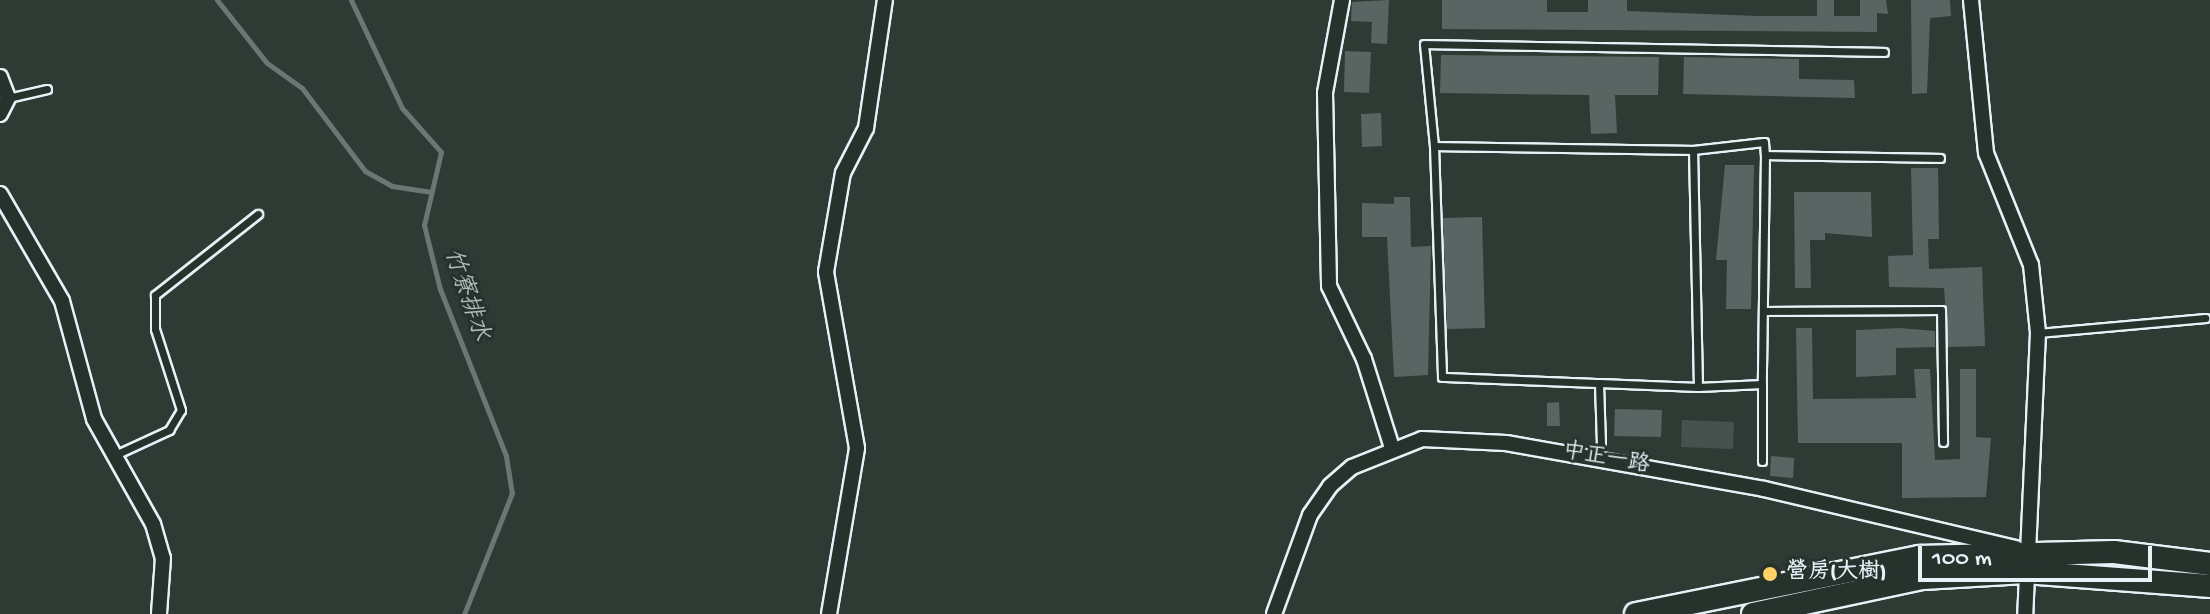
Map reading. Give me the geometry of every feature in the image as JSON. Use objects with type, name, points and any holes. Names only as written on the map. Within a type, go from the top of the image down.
[{"type":"main road","name":"中正一路","points":[[1636,614],[1919,557],[2210,564]]},
{"type":"main road","name":"中正一路","points":[[1753,614],[1923,578],[2027,561],[2210,586]]},
{"type":"street","points":[[829,614],[857,448],[826,272],[843,173],[866,128],[885,0]]},
{"type":"street","points":[[1342,0],[1325,93],[1329,286],[1364,359],[1392,448]]},
{"type":"street","points":[[1971,0],[1986,153],[2031,265],[2038,333],[2025,614]]},
{"type":"street","points":[[0,77],[8,98],[0,114]]},
{"type":"street","points":[[0,194],[62,301],[94,419],[112,457],[153,524],[163,558],[159,614]]},
{"type":"street","name":"中正一路","points":[[1274,614],[1310,515],[1330,486],[1392,448],[1422,439],[1492,442],[1595,458],[2027,561]]},
{"type":"lane","points":[[1762,384],[1698,387],[1442,377],[1434,146],[1424,44],[1884,52]]},
{"type":"lane","points":[[8,98],[47,89]]},
{"type":"lane","points":[[1434,146],[1693,150],[1764,142],[1762,461]]},
{"type":"lane","points":[[1693,150],[1698,387]]},
{"type":"lane","points":[[1765,155],[1940,158]]},
{"type":"lane","points":[[112,457],[169,430],[181,410],[155,329],[155,295],[258,214]]},
{"type":"lane","points":[[1763,311],[1941,310],[1943,442]]},
{"type":"lane","points":[[2038,333],[2205,318]]},
{"type":"lane","points":[[1595,458],[1601,444],[1599,383]]},
{"type":"shaded area","points":[[1682,420],[1734,422],[1733,449],[1681,447]]},
{"type":"building","points":[[1389,0],[1387,44],[1371,43],[1372,22],[1351,21],[1352,2]]},
{"type":"building","points":[[1442,0],[1547,0],[1547,12],[1588,12],[1588,0],[1627,0],[1627,11],[1817,16],[1817,0],[1834,0],[1834,16],[1860,16],[1860,0],[1886,0],[1888,14],[1877,13],[1877,32],[1442,29]]},
{"type":"building","points":[[1911,0],[1950,0],[1951,16],[1930,18],[1927,93],[1912,94]]},
{"type":"building","points":[[1345,51],[1371,52],[1369,93],[1344,92]]},
{"type":"building","points":[[1441,55],[1659,57],[1658,95],[1615,95],[1617,133],[1591,134],[1589,95],[1440,93]]},
{"type":"building","points":[[1684,57],[1799,59],[1799,79],[1854,80],[1855,98],[1683,94]]},
{"type":"building","points":[[1381,113],[1382,146],[1362,147],[1361,114]]},
{"type":"building","points":[[1725,165],[1754,165],[1751,309],[1726,309],[1727,260],[1716,260]]},
{"type":"building","points":[[1911,168],[1938,168],[1939,239],[1928,239],[1929,269],[1982,267],[1985,346],[1948,347],[1944,288],[1889,287],[1888,256],[1913,255]]},
{"type":"building","points":[[1794,192],[1871,192],[1872,237],[1825,233],[1825,240],[1810,240],[1811,288],[1795,288]]},
{"type":"building","points":[[1394,197],[1410,197],[1411,247],[1431,246],[1428,375],[1394,377],[1387,237],[1362,237],[1362,203],[1394,204]]},
{"type":"building","points":[[1482,217],[1485,328],[1447,329],[1443,218]]},
{"type":"building","points":[[1796,328],[1812,328],[1813,399],[1916,398],[1914,369],[1930,369],[1935,460],[1960,459],[1960,369],[1976,369],[1976,437],[1991,438],[1986,497],[1902,498],[1902,443],[1798,443]]},
{"type":"building","points":[[1900,328],[1935,331],[1935,347],[1896,348],[1896,375],[1856,377],[1856,330]]},
{"type":"building","points":[[1559,402],[1560,426],[1547,426],[1547,403]]},
{"type":"building","points":[[1615,409],[1662,410],[1661,437],[1614,436]]},
{"type":"building","points":[[1771,456],[1794,458],[1793,478],[1770,476]]},
{"type":"waterway","points":[[217,0],[267,63],[302,88],[365,171],[392,186],[432,192]]},
{"type":"waterway","name":"竹寮排水","points":[[351,0],[402,108],[441,152],[424,225],[440,289],[506,456],[512,493],[464,614]]},
{"type":"place","name":"營房(大樹)","points":[[1770,574]]}]
